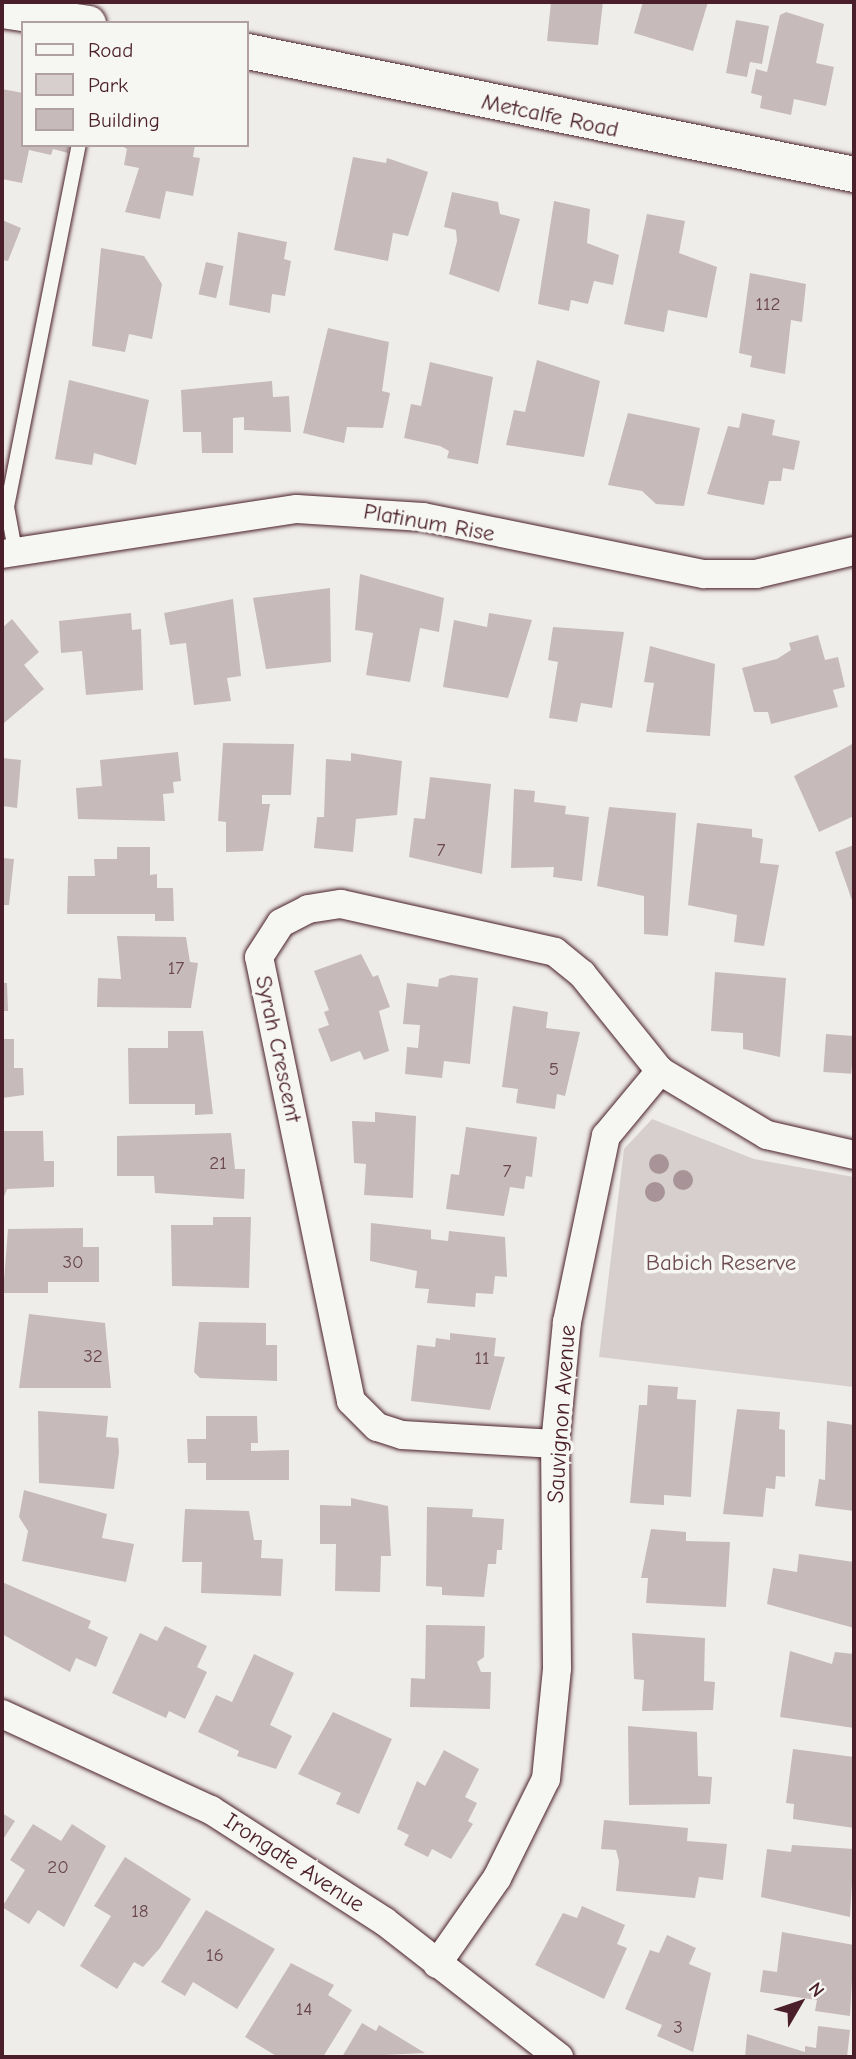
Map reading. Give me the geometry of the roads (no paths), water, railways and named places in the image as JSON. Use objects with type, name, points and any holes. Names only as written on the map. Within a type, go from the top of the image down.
[{"type":"street","points":[[2,10],[75,21]]},
{"type":"street","name":"Metcalfe Road","points":[[248,51],[854,174]]},
{"type":"street","name":"Platinum Rise","points":[[8,552],[297,509],[423,517],[704,573],[756,574],[854,551]]},
{"type":"street","name":"Syrah Crescent","points":[[555,1444],[402,1435],[377,1427],[351,1401],[259,957],[281,923],[307,909],[341,904],[555,952],[582,974],[660,1071]]},
{"type":"street","points":[[660,1071],[767,1135],[854,1154]]},
{"type":"street","name":"Sauvignon Avenue","points":[[437,1964],[497,1878],[545,1779],[557,1668],[555,1444],[567,1322],[606,1136],[660,1071]]},
{"type":"street","name":"Irongate Avenue","points":[[2,1714],[211,1810],[384,1921],[559,2057]]},
{"type":"lane","points":[[8,552],[7,507],[79,147]]},
{"type":"park label","name":"Babich Reserve","points":[[721,1263]]}]
